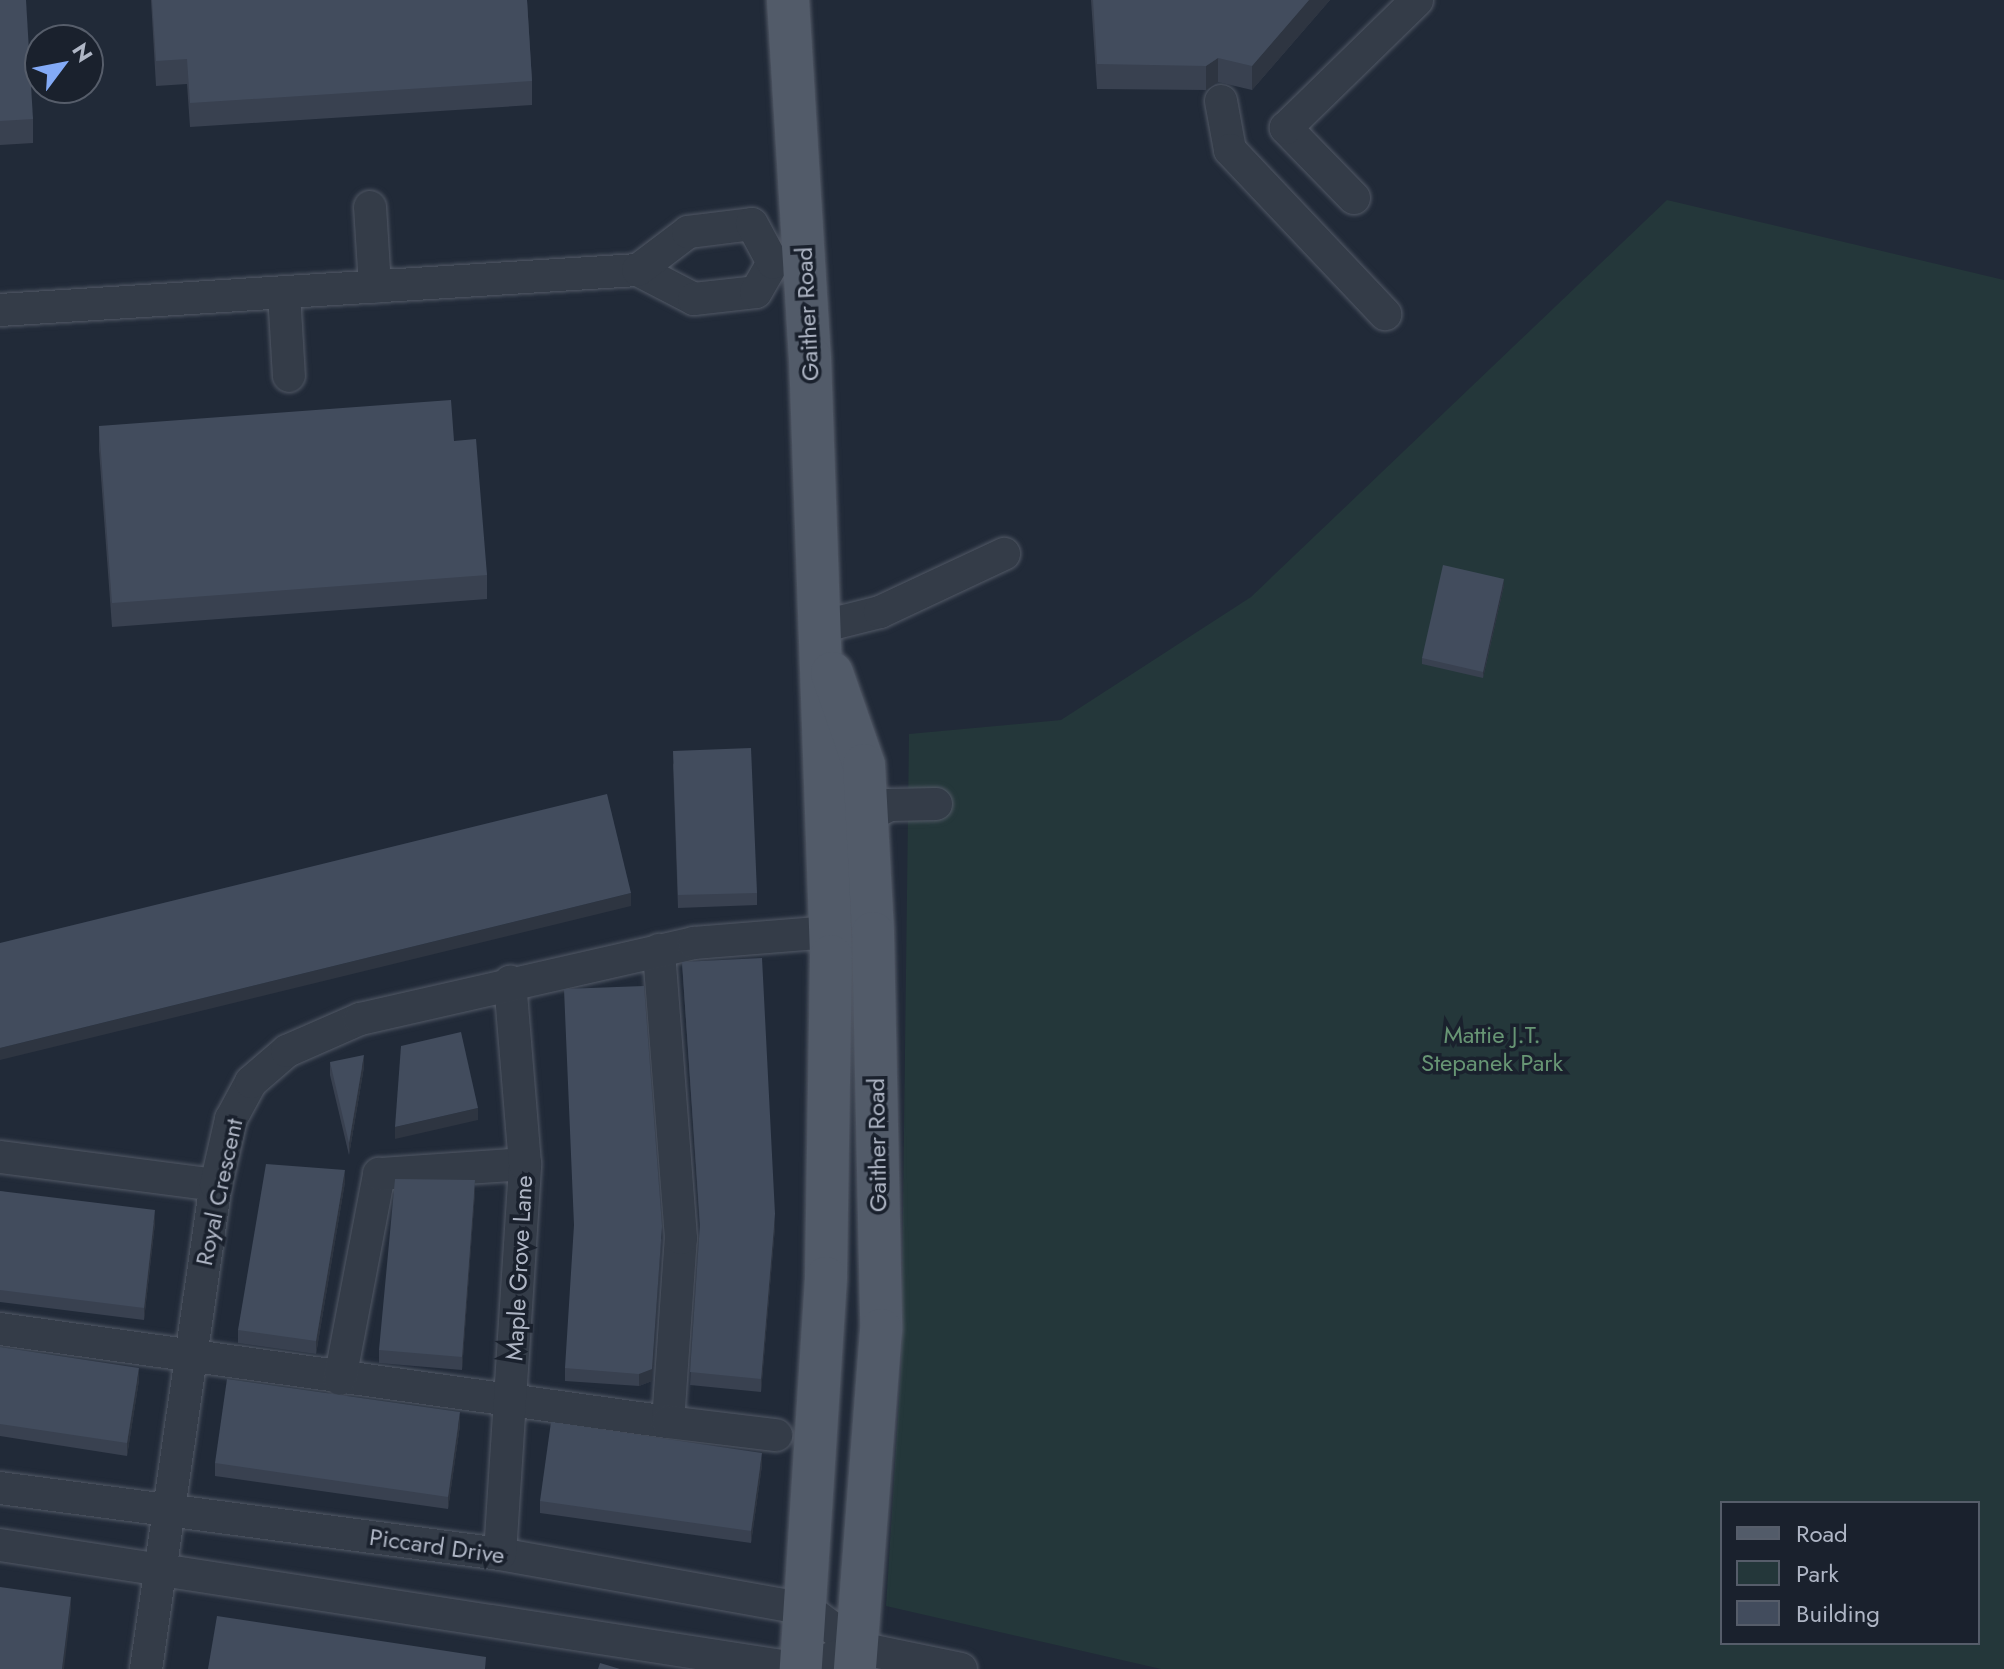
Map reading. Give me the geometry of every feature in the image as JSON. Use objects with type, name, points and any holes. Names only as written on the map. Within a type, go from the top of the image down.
[{"type":"main road","name":"Gaither Road","points":[[788,0],[789,262],[816,628],[830,932],[826,1278],[801,1669]]},
{"type":"main road","name":"Gaither Road","points":[[816,628],[864,765],[867,816],[881,1330],[857,1658]]},
{"type":"street","points":[[1354,198],[1286,128],[1417,0]]},
{"type":"street","points":[[1221,101],[1230,150],[1385,314]]},
{"type":"street","points":[[370,207],[375,287]]},
{"type":"street","points":[[0,310],[638,270],[694,299],[756,292],[789,262],[752,224],[688,232],[638,270]]},
{"type":"street","points":[[284,293],[289,376]]},
{"type":"street","points":[[816,628],[880,612],[1004,554]]},
{"type":"street","points":[[867,816],[890,805],[936,804]]},
{"type":"street","name":"Royal Crescent","points":[[146,1669],[216,1185],[231,1119],[251,1082],[287,1051],[360,1019],[659,950],[830,932]]},
{"type":"street","points":[[659,950],[681,1238],[668,1422]]},
{"type":"street","name":"Maple Grove Lane","points":[[500,1554],[525,1164],[510,982]]},
{"type":"street","points":[[0,1157],[216,1185]]},
{"type":"street","points":[[340,1379],[379,1174],[525,1164]]},
{"type":"street","points":[[0,1329],[512,1403],[776,1435]]},
{"type":"street","name":"Piccard Drive","points":[[0,1488],[500,1554],[807,1609],[857,1658],[961,1669]]},
{"type":"street","points":[[0,1545],[801,1669],[857,1658]]},
{"type":"green space","name":"Mattie J.T. Stepanek Park","points":[[1667,200],[2004,280],[2004,1669],[1161,1669],[886,1606],[901,1369],[909,734],[1061,720],[1251,597]]},
{"type":"building","points":[[0,0],[26,0],[24,104],[32,104],[33,119],[0,121]]},
{"type":"building","points":[[152,0],[527,0],[532,81],[190,103],[187,59],[156,61]]},
{"type":"building","points":[[1093,0],[1309,0],[1252,66],[1218,58],[1206,66],[1097,64]]},
{"type":"building","points":[[451,400],[454,441],[476,439],[487,575],[112,603],[99,426]]},
{"type":"building","points":[[1443,565],[1504,579],[1483,672],[1422,658]]},
{"type":"building","points":[[751,748],[757,893],[678,895],[673,751]]},
{"type":"building","points":[[607,794],[631,893],[0,1048],[0,943]]},
{"type":"building","points":[[762,958],[775,1214],[761,1379],[690,1372],[700,1224],[682,962]]},
{"type":"building","points":[[644,986],[662,1226],[652,1369],[639,1374],[565,1368],[574,1225],[564,989]]},
{"type":"building","points":[[461,1032],[478,1108],[395,1127],[401,1046]]},
{"type":"building","points":[[364,1055],[349,1143],[330,1062]]},
{"type":"building","points":[[266,1164],[345,1170],[316,1341],[238,1330]]},
{"type":"building","points":[[395,1179],[475,1180],[462,1357],[379,1350]]},
{"type":"building","points":[[0,1191],[155,1210],[144,1308],[0,1290]]},
{"type":"building","points":[[0,1347],[139,1368],[127,1443],[0,1424]]},
{"type":"building","points":[[227,1379],[460,1412],[448,1497],[215,1463]]},
{"type":"building","points":[[551,1422],[762,1453],[751,1531],[540,1501]]},
{"type":"building","points":[[0,1587],[71,1597],[62,1669],[0,1669]]},
{"type":"building","points":[[217,1616],[486,1657],[485,1669],[208,1669]]},
{"type":"building","points":[[600,1663],[620,1669],[598,1669]]}]
